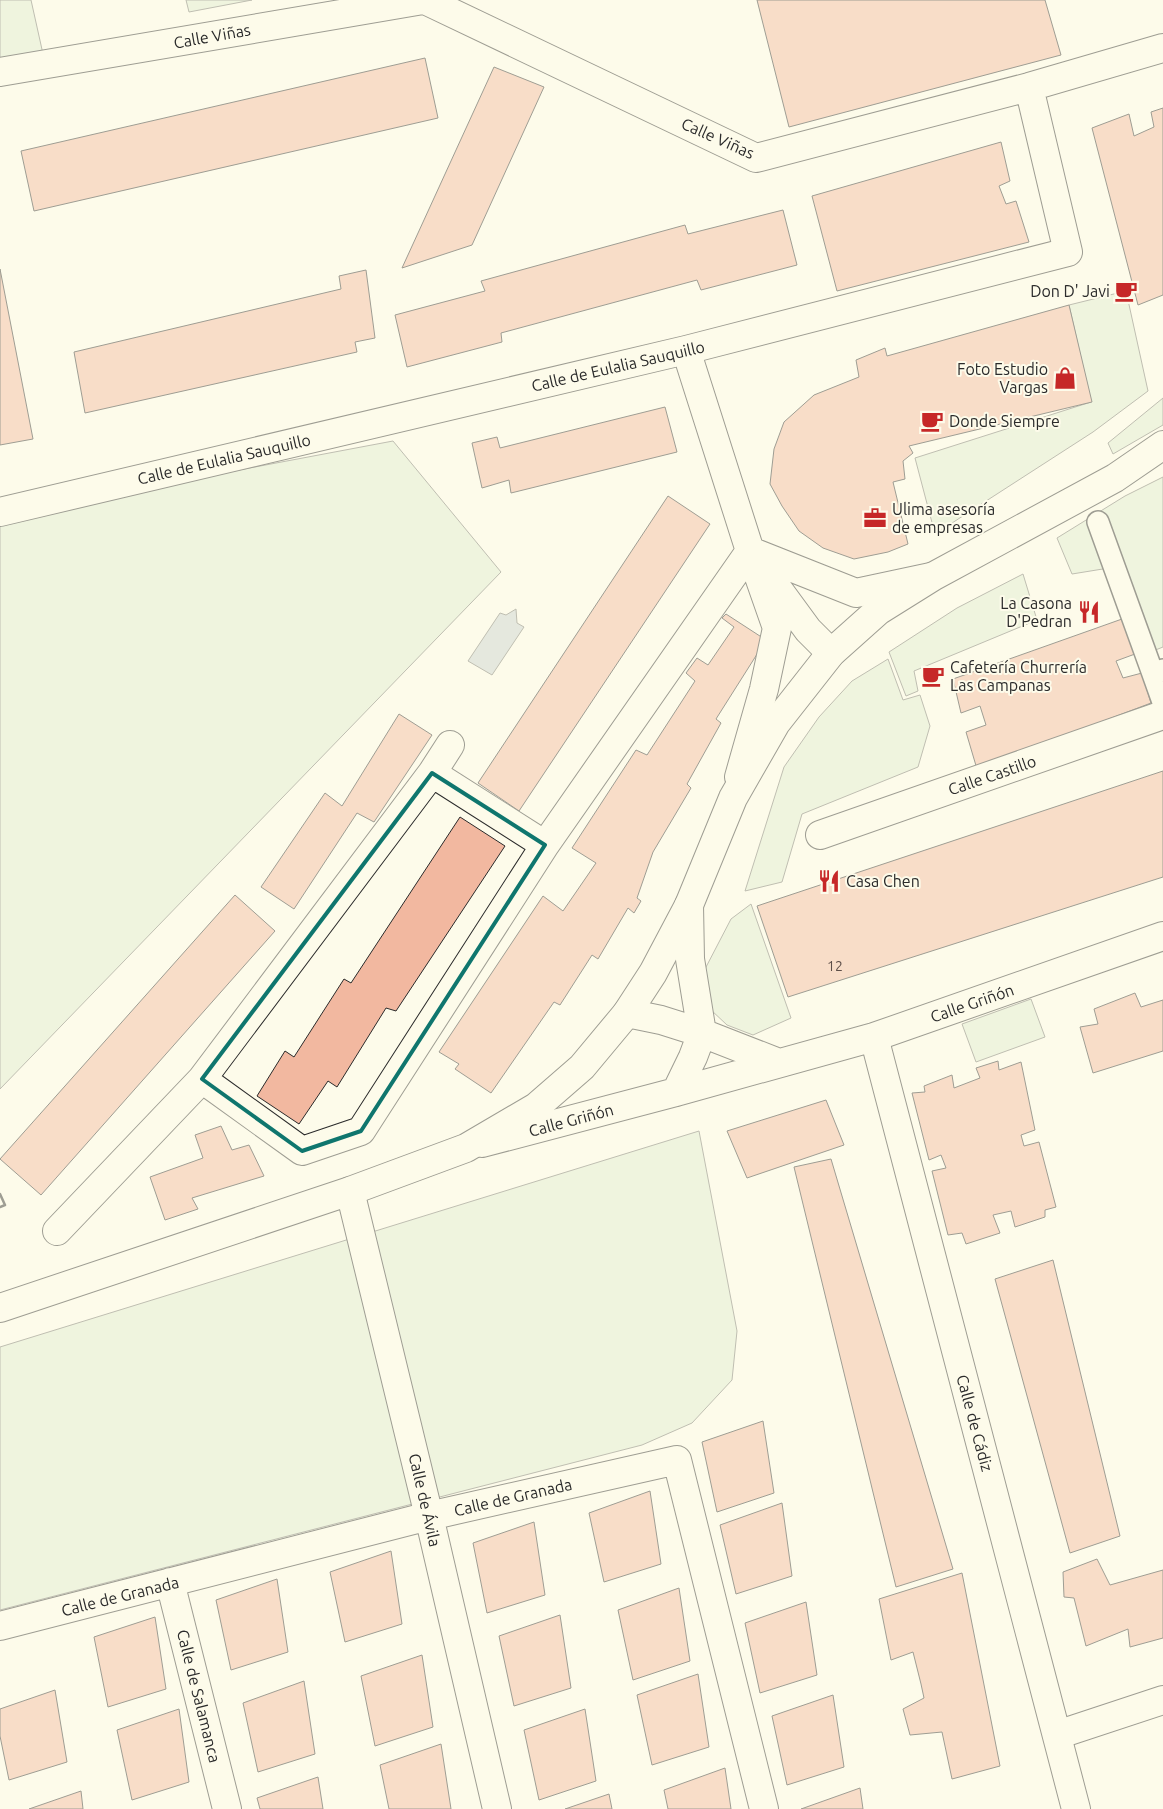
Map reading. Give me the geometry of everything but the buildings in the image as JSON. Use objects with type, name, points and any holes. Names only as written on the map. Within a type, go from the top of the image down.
[{"type":"street","name":"Calle Viñas","points":[[0,72],[424,0],[756,158],[1029,86],[1163,48]]},
{"type":"street","name":"Calle de Eulalia Sauquillo","points":[[0,512],[686,350],[1068,252],[1029,86]]},
{"type":"street","points":[[0,1308],[350,1191],[466,1148],[536,1107],[582,1067],[627,1014],[653,973],[689,905],[733,798],[764,689],[777,628],[750,551],[686,350]]},
{"type":"street","points":[[1115,478],[1163,445]]},
{"type":"street","points":[[733,798],[776,723],[830,653],[878,611],[934,576],[1115,478],[1163,457]]},
{"type":"street","points":[[1098,522],[1158,672],[1163,702]]},
{"type":"street","points":[[750,551],[856,593],[934,576]]},
{"type":"street","points":[[750,551],[808,630],[830,653]]},
{"type":"street","points":[[202,1079],[302,1151],[361,1131],[545,845],[750,551]]},
{"type":"street","name":"Calle Castillo","points":[[820,835],[1163,715]]},
{"type":"street","points":[[58,1231],[202,1079],[432,773],[450,745]]},
{"type":"street","points":[[432,773],[545,845]]},
{"type":"street","points":[[676,1092],[702,1033],[690,959],[689,905]]},
{"type":"street","name":"Calle Griñón","points":[[466,1148],[874,1037],[1163,936]]},
{"type":"street","points":[[627,1014],[661,1020],[702,1033],[779,1063]]},
{"type":"street","name":"Calle de Cádiz","points":[[874,1037],[1076,1809]]},
{"type":"street","name":"Calle de Ávila","points":[[350,1191],[429,1516],[497,1809]]},
{"type":"street","name":"Calle de Granada","points":[[0,1626],[429,1516],[677,1460],[764,1809]]},
{"type":"street","name":"Calle de Salamanca","points":[[170,1582],[227,1809]]},
{"type":"street","points":[[1057,1735],[1163,1700]]},
{"type":"highlighted area","points":[[432,773],[545,845],[361,1131],[302,1151],[202,1079]]},
{"type":"green space","points":[[0,0],[31,0],[43,54],[0,63]]},
{"type":"green space","points":[[186,0],[252,0],[189,12]]},
{"type":"green space","points":[[1126,291],[1148,391],[1093,432],[935,534],[915,458],[1091,402],[1069,305]]},
{"type":"green space","points":[[1163,398],[1163,425],[1113,454],[1108,443]]},
{"type":"green space","points":[[393,441],[501,572],[0,1089],[0,515]]},
{"type":"green space","points":[[1163,477],[1163,647],[1148,653],[1115,567],[1072,574],[1057,538],[1125,496]]},
{"type":"green space","points":[[1023,574],[1037,620],[914,671],[918,691],[906,696],[889,652],[957,608]]},
{"type":"green space","points":[[888,659],[903,700],[920,695],[930,726],[918,767],[802,814],[782,882],[745,891],[784,767],[819,717],[852,681]]},
{"type":"green space","points":[[751,904],[791,1018],[753,1035],[727,1025],[710,1009],[705,969],[731,919]]},
{"type":"green space","points":[[1031,999],[1045,1037],[976,1062],[962,1024]]},
{"type":"green space","points":[[699,1131],[737,1331],[732,1380],[692,1423],[642,1445],[0,1610],[0,1347]]},
{"type":"shaded area","points":[[516,609],[517,623],[524,627],[492,675],[468,661],[500,613],[506,615]]},
{"type":"wall","points":[[0,1194],[5,1205],[0,1207]]},
{"type":"place","name":"Don D' Javi","points":[[1126,291]]},
{"type":"place","name":"Foto Estudio Vargas","points":[[1065,378]]},
{"type":"place","name":"Donde Siempre","points":[[932,421]]},
{"type":"place","name":"Ulima asesoría de empresas","points":[[875,518]]},
{"type":"place","name":"La Casona D'Pedran","points":[[1089,612]]},
{"type":"place","name":"Cafetería Churrería Las Campanas","points":[[933,676]]},
{"type":"place","name":"Casa Chen","points":[[829,881]]}]
